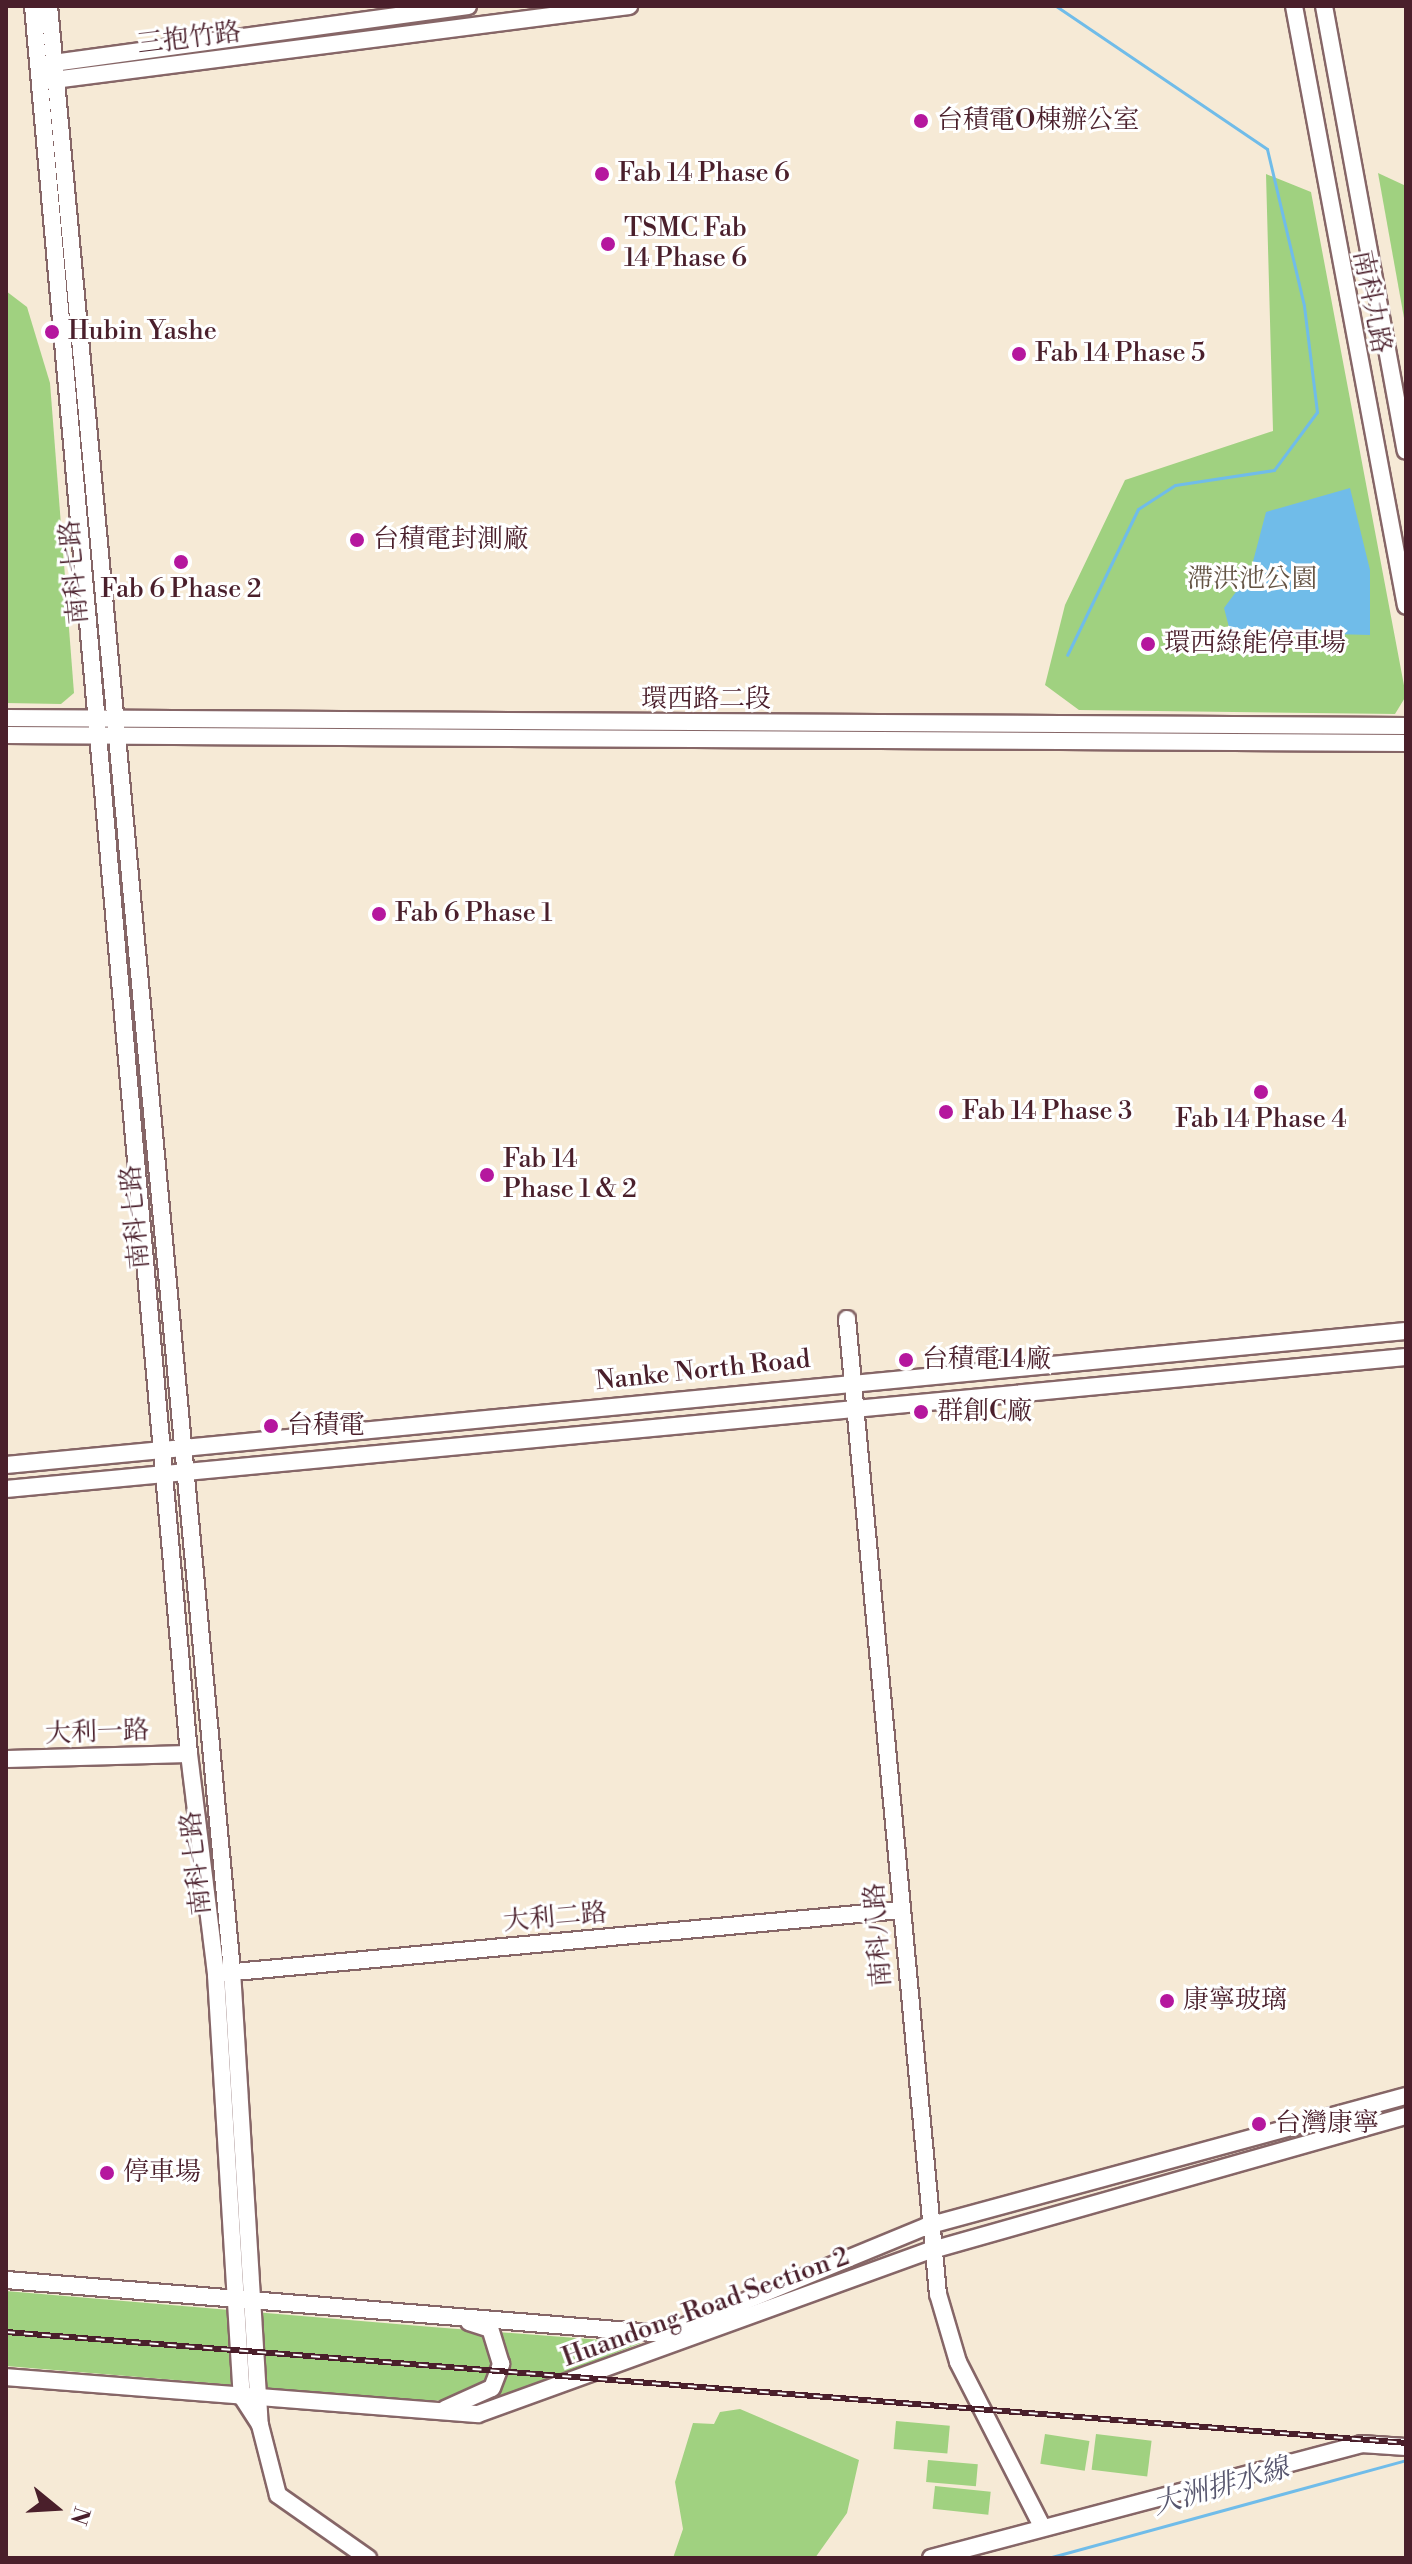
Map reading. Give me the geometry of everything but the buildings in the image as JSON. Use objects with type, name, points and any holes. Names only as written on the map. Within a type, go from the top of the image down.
[{"type":"street","name":"南科七路","points":[[33,6],[47,73],[112,720],[105,738]]},
{"type":"street","name":"南科七路","points":[[49,6],[47,73],[95,720],[105,738],[224,1973],[254,2300],[250,2398]]},
{"type":"street","name":"三抱竹路","points":[[47,73],[468,6]]},
{"type":"street","name":"三抱竹路","points":[[47,73],[629,6]]},
{"type":"street","name":"南科九路","points":[[1294,6],[1406,606]]},
{"type":"street","name":"南科九路","points":[[1324,6],[1406,451]]},
{"type":"street","name":"環西路二段","points":[[6,718],[1406,726]]},
{"type":"street","name":"環西路二段","points":[[6,735],[105,738],[1406,743]]},
{"type":"street","name":"南科八路","points":[[847,1319],[927,2226],[958,2362],[1042,2526]]},
{"type":"street","name":"Nanke North Road","points":[[6,1465],[850,1380],[1406,1331]]},
{"type":"street","name":"Nanke North Road","points":[[6,1489],[1406,1357]]},
{"type":"street","name":"南科七路","points":[[175,1474],[189,1754],[224,1973],[234,2300],[250,2398],[278,2495],[368,2558]]},
{"type":"street","name":"大利一路","points":[[6,1759],[189,1754]]},
{"type":"street","name":"大利二路","points":[[224,1973],[900,1910]]},
{"type":"street","name":"Huandong Road Section 2","points":[[234,2300],[444,2314],[665,2334],[927,2226],[1406,2096]]},
{"type":"street","name":"Huandong Road Section 2","points":[[6,2377],[478,2414],[522,2402],[932,2250],[1406,2116]]},
{"type":"street","points":[[6,2280],[234,2300]]},
{"type":"street","points":[[440,2410],[492,2388],[501,2364],[490,2329],[444,2314]]},
{"type":"street","points":[[931,2558],[1042,2526],[1361,2444],[1406,2447]]},
{"type":"green space","points":[[1378,173],[1406,186],[1406,329]]},
{"type":"green space","name":"滯洪池公園","points":[[1266,174],[1311,192],[1406,696],[1395,714],[1079,710],[1045,685],[1065,605],[1125,480],[1273,431]]},
{"type":"green space","points":[[6,291],[27,307],[50,383],[74,693],[61,704],[6,703]]},
{"type":"green space","points":[[6,2291],[641,2343],[503,2397],[426,2401],[6,2366]]},
{"type":"green space","points":[[740,2409],[859,2460],[847,2513],[815,2558],[673,2558],[683,2529],[675,2482],[693,2423],[714,2424],[720,2412]]},
{"type":"green space","points":[[896,2421],[950,2426],[947,2454],[894,2449]]},
{"type":"green space","points":[[1045,2434],[1089,2441],[1085,2471],[1040,2464]]},
{"type":"green space","points":[[1096,2434],[1152,2441],[1147,2477],[1092,2470]]},
{"type":"green space","points":[[928,2460],[978,2464],[976,2486],[926,2482]]},
{"type":"green space","points":[[935,2486],[991,2492],[988,2515],[933,2509]]},
{"type":"water","points":[[1350,488],[1370,570],[1370,635],[1230,631],[1224,608],[1250,573],[1266,512]]},
{"type":"waterway","points":[[1056,6],[1267,149],[1304,306],[1317,412],[1274,470],[1175,485],[1138,509],[1067,655]]},
{"type":"waterway","name":"大洲排水線","points":[[1048,2558],[1406,2460]]},
{"type":"railway","points":[[6,2332],[1406,2443]]},
{"type":"place","name":"台積電O棟辦公室","points":[[921,121]]},
{"type":"place","name":"Fab 14 Phase 6","points":[[602,174]]},
{"type":"place","name":"TSMC Fab 14 Phase 6","points":[[608,244]]},
{"type":"place","name":"Hubin Yashe","points":[[52,332]]},
{"type":"place","name":"Fab 14 Phase 5","points":[[1019,354]]},
{"type":"place","name":"台積電封測廠","points":[[357,540]]},
{"type":"place","name":"Fab 6 Phase 2","points":[[181,562]]},
{"type":"place","name":"環西綠能停車場","points":[[1148,644]]},
{"type":"place","name":"Fab 6 Phase 1","points":[[379,914]]},
{"type":"place","name":"Fab 14 Phase 4","points":[[1261,1092]]},
{"type":"place","name":"Fab 14 Phase 3","points":[[946,1112]]},
{"type":"place","name":"Fab 14 Phase 1 & 2","points":[[487,1175]]},
{"type":"place","name":"台積電14廠","points":[[906,1360]]},
{"type":"place","name":"群創C廠","points":[[921,1412]]},
{"type":"place","name":"台積電","points":[[271,1426]]},
{"type":"place","name":"康寧玻璃","points":[[1167,2001]]},
{"type":"place","name":"台灣康寧","points":[[1259,2124]]},
{"type":"place","name":"停車場","points":[[107,2173]]}]
